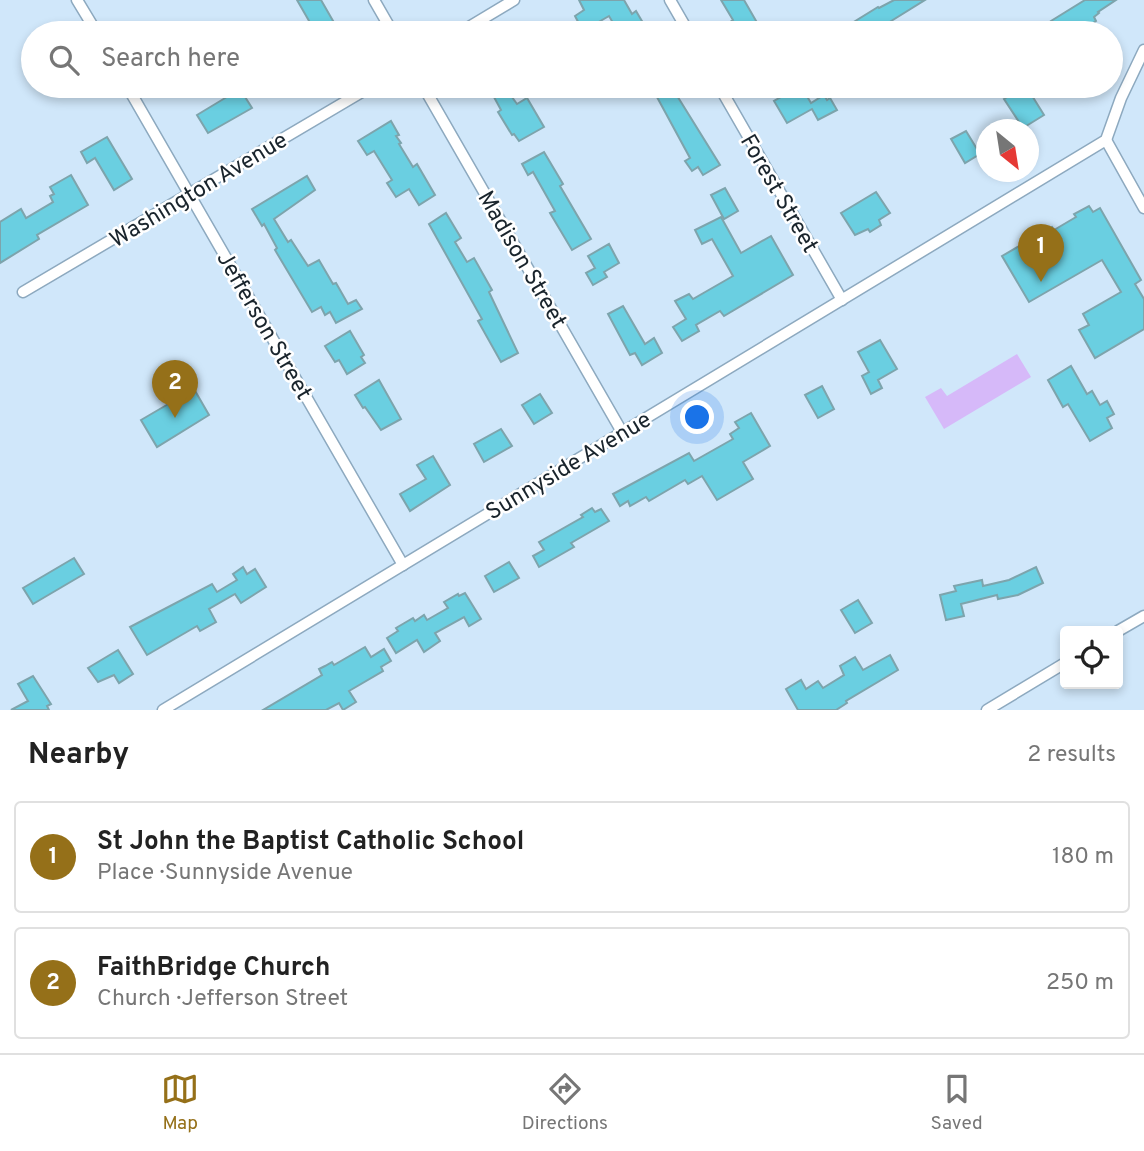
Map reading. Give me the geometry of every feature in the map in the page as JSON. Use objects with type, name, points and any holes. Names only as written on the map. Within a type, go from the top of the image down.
[{"type":"street","points":[[78,0],[90,21]]},
{"type":"street","points":[[374,0],[386,21]]},
{"type":"street","points":[[479,21],[514,0]]},
{"type":"street","points":[[670,0],[682,21]]},
{"type":"street","points":[[1123,94],[1144,50]]},
{"type":"street","name":"Jefferson Street","points":[[134,98],[402,565]]},
{"type":"street","name":"Washington Avenue","points":[[23,292],[352,98]]},
{"type":"street","name":"Madison Street","points":[[430,98],[622,432]]},
{"type":"street","name":"Forest Street","points":[[726,98],[842,300]]},
{"type":"street","points":[[1121,98],[1105,140],[1144,208]]},
{"type":"street","name":"Sunnyside Avenue","points":[[163,710],[1105,140]]},
{"type":"street","points":[[1123,628],[1144,616]]},
{"type":"street","points":[[987,710],[1060,666]]},
{"type":"shaded area","points":[[1017,354],[1031,377],[944,429],[925,397],[941,388],[947,396]]},
{"type":"building","points":[[297,0],[321,0],[333,21],[309,21]]},
{"type":"building","points":[[579,0],[624,0],[632,14],[636,11],[642,21],[612,21],[609,16],[600,21],[578,21],[575,16],[584,10]]},
{"type":"building","points":[[721,0],[744,0],[756,21],[733,20]]},
{"type":"building","points":[[894,0],[925,0],[891,21],[855,21]]},
{"type":"building","points":[[1085,0],[1116,0],[1098,12],[1094,17],[1096,21],[1051,21]]},
{"type":"building","points":[[225,98],[246,98],[252,108],[208,133],[197,115]]},
{"type":"building","points":[[494,98],[513,98],[517,104],[527,98],[544,127],[519,141],[512,135],[498,112],[501,110]]},
{"type":"building","points":[[658,98],[678,98],[720,165],[703,175],[698,167],[692,171],[685,161],[690,158]]},
{"type":"building","points":[[779,98],[808,98],[811,103],[819,98],[830,98],[837,110],[818,120],[812,109],[787,123],[774,101]]},
{"type":"building","points":[[1033,98],[1044,115],[1038,119],[1017,119],[1004,99]]},
{"type":"building","points":[[391,121],[399,135],[396,136],[401,143],[399,144],[413,167],[417,164],[435,195],[419,205],[409,189],[396,197],[387,183],[392,180],[374,151],[367,155],[358,141]]},
{"type":"building","points":[[966,131],[976,147],[976,156],[965,163],[951,139]]},
{"type":"building","points":[[107,137],[132,179],[114,190],[95,158],[87,163],[81,152]]},
{"type":"building","points":[[544,152],[591,239],[572,250],[550,213],[555,211],[533,172],[528,175],[522,164]]},
{"type":"building","points":[[71,175],[88,205],[37,235],[39,239],[0,263],[0,222],[21,209],[26,218],[53,202],[50,196],[54,194],[50,187]]},
{"type":"building","points":[[307,176],[315,190],[274,219],[288,242],[291,240],[308,266],[319,260],[348,304],[356,300],[362,309],[336,323],[330,312],[325,315],[321,307],[312,312],[275,250],[277,248],[264,224],[262,226],[252,209]]},
{"type":"building","points":[[725,188],[738,211],[724,219],[711,195]]},
{"type":"building","points":[[876,192],[890,213],[879,220],[881,225],[870,232],[868,229],[855,235],[841,213]]},
{"type":"building","points":[[1089,206],[1093,212],[1100,208],[1141,280],[1135,284],[1144,299],[1144,329],[1095,358],[1079,330],[1089,325],[1083,314],[1121,292],[1102,260],[1029,302],[1002,256],[1052,227],[1054,230]]},
{"type":"building","points":[[446,213],[461,238],[455,242],[467,262],[474,258],[492,290],[489,292],[518,353],[501,362],[478,321],[482,319],[429,224]]},
{"type":"building","points":[[721,217],[741,253],[771,236],[793,275],[724,316],[720,311],[696,325],[699,331],[682,341],[673,327],[686,319],[675,301],[689,294],[693,299],[733,276],[712,239],[702,244],[695,230]]},
{"type":"building","points":[[609,244],[619,263],[604,272],[607,277],[593,285],[586,273],[595,268],[588,256]]},
{"type":"building","points":[[623,306],[645,344],[654,338],[662,353],[642,365],[635,353],[630,355],[608,314]]},
{"type":"building","points":[[350,331],[364,355],[361,357],[365,363],[347,374],[339,360],[335,362],[325,346]]},
{"type":"building","points":[[880,340],[897,369],[878,380],[882,388],[871,394],[862,376],[869,372],[858,352]]},
{"type":"building","points":[[1071,366],[1087,394],[1092,391],[1100,405],[1107,401],[1114,414],[1107,418],[1112,428],[1090,441],[1068,404],[1063,407],[1048,380]]},
{"type":"building","points":[[379,380],[401,419],[381,430],[355,395]]},
{"type":"building","points":[[822,386],[834,409],[818,418],[805,395]]},
{"type":"building","points":[[194,389],[209,415],[157,447],[141,420]]},
{"type":"building","points":[[540,394],[552,413],[534,424],[522,405]]},
{"type":"building","points":[[751,413],[770,446],[743,462],[753,479],[717,500],[702,476],[688,484],[685,480],[649,501],[646,497],[630,506],[628,501],[620,506],[613,494],[689,453],[694,461],[733,439],[730,434],[739,428],[735,422]]},
{"type":"building","points":[[501,429],[512,446],[484,462],[474,444]]},
{"type":"building","points":[[433,456],[450,485],[410,511],[400,494],[426,479],[417,465]]},
{"type":"building","points":[[592,508],[595,512],[601,509],[609,521],[571,543],[574,547],[539,567],[533,556],[544,550],[539,542],[583,517],[581,515]]},
{"type":"building","points":[[74,558],[84,574],[33,604],[23,588]]},
{"type":"building","points":[[509,562],[519,578],[494,592],[485,576]]},
{"type":"building","points":[[243,567],[247,574],[255,569],[266,587],[241,603],[235,594],[209,609],[216,622],[200,631],[197,626],[147,655],[130,627],[212,584],[217,592],[237,580],[233,574]]},
{"type":"building","points":[[1036,567],[1043,583],[1018,595],[998,599],[997,595],[961,604],[964,616],[946,620],[940,595],[956,591],[954,586],[982,580],[983,586],[1009,580]]},
{"type":"building","points":[[465,593],[481,619],[469,626],[464,617],[435,633],[440,641],[424,652],[417,640],[396,653],[387,638],[398,631],[396,628],[424,615],[427,620],[448,608],[444,602]]},
{"type":"building","points":[[858,600],[872,623],[855,633],[841,610]]},
{"type":"building","points":[[365,647],[371,657],[384,649],[391,661],[381,667],[383,671],[349,691],[356,702],[343,710],[339,703],[326,710],[263,710],[322,675],[319,669],[332,662],[334,665]]},
{"type":"building","points":[[118,650],[133,674],[119,683],[114,675],[98,682],[88,668]]},
{"type":"building","points":[[890,655],[898,670],[846,701],[847,703],[836,710],[798,710],[786,689],[801,680],[806,689],[818,681],[823,688],[844,675],[840,666],[855,657],[863,670]]},
{"type":"building","points":[[33,676],[51,704],[47,706],[49,710],[11,710],[28,701],[18,684]]},
{"type":"place","name":"St John the Baptist Catholic School","points":[[1041,282]]},
{"type":"place","name":"FaithBridge Church","points":[[175,418]]}]
